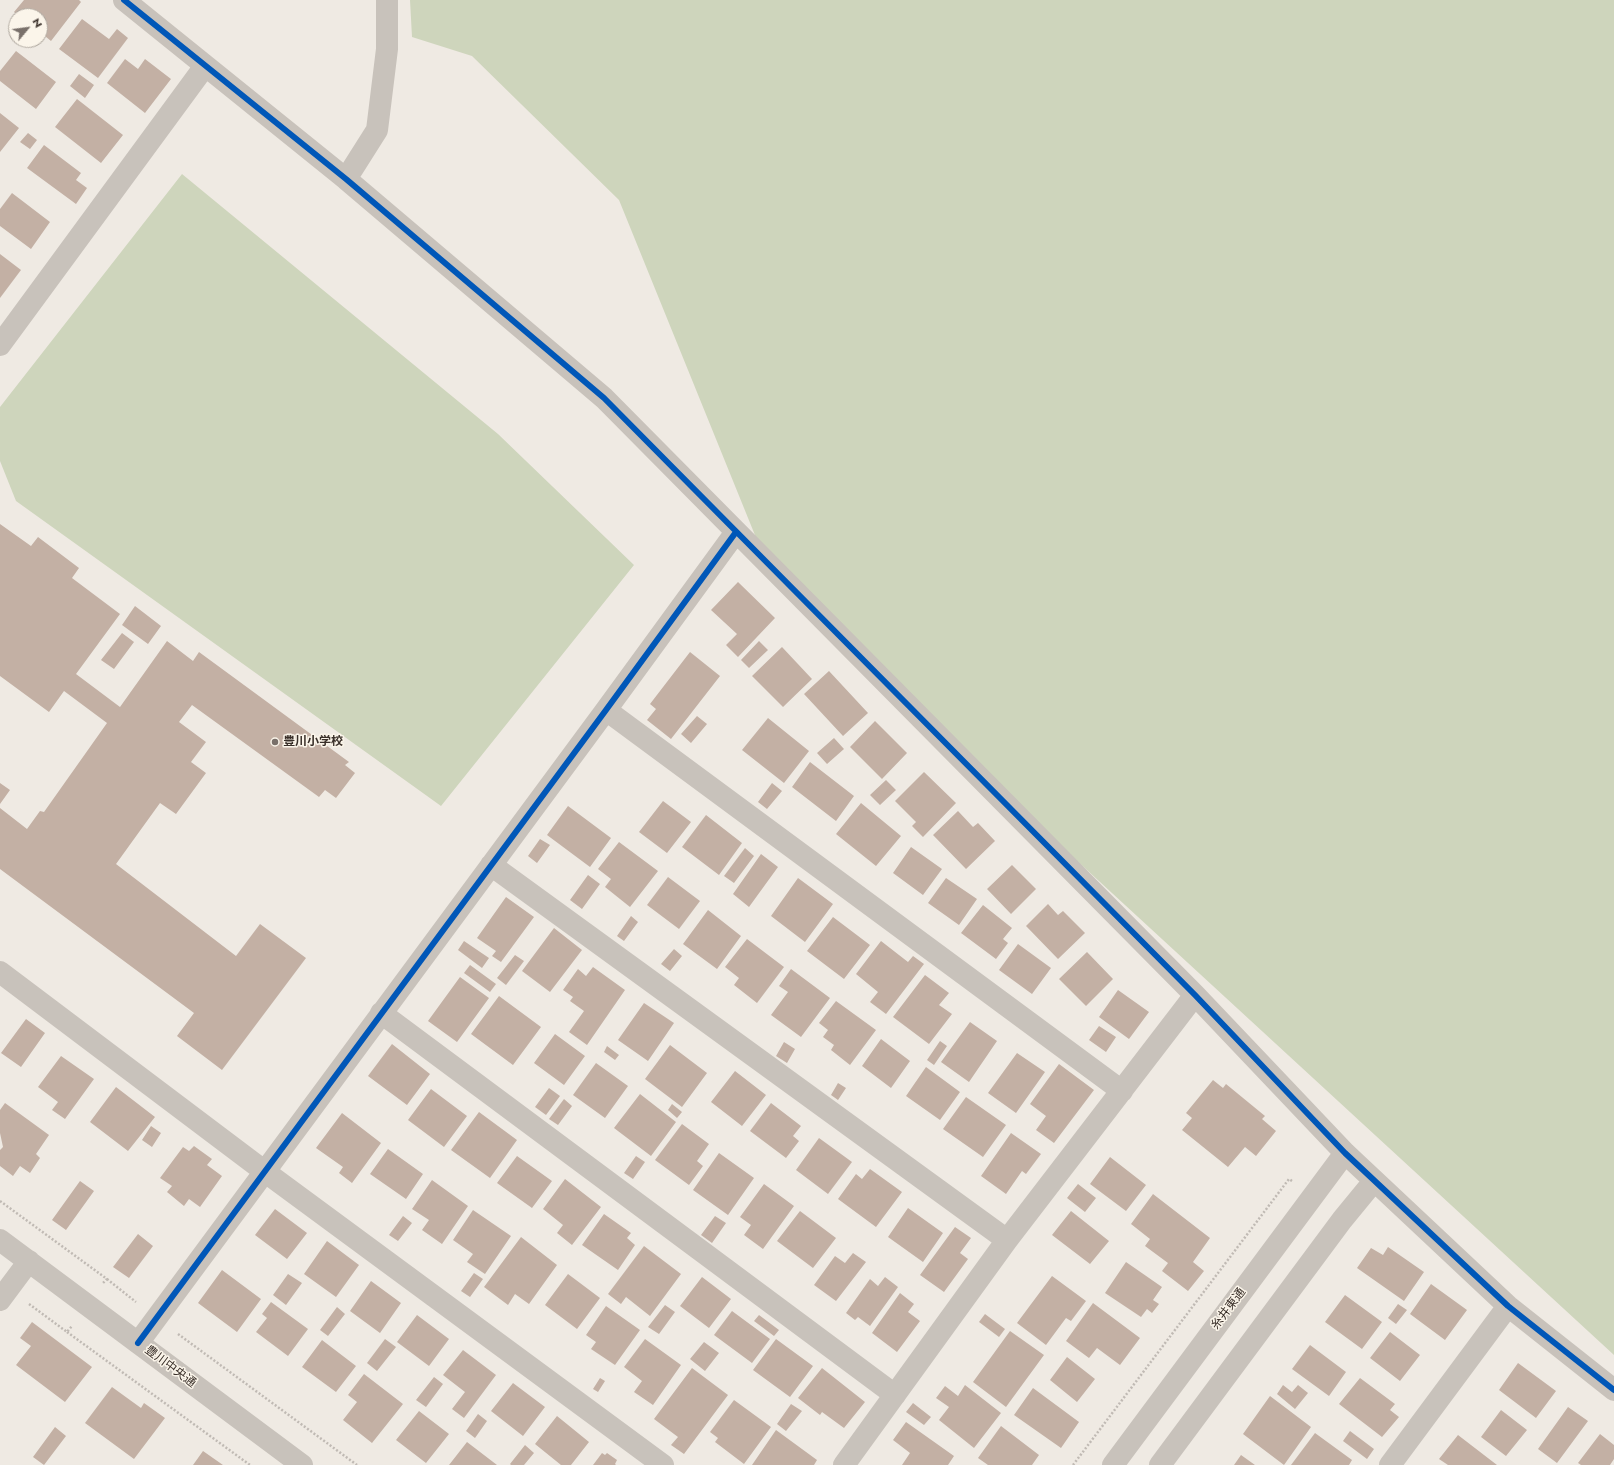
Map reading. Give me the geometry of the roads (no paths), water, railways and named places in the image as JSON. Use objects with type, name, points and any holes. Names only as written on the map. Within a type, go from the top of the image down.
[{"type":"street","points":[[124,0],[346,179],[604,398],[1195,995],[1345,1153],[1508,1306],[1614,1390]]},
{"type":"street","points":[[346,179],[377,130],[387,49],[387,0]]},
{"type":"street","points":[[0,345],[205,66]]},
{"type":"street","points":[[138,1343],[381,1012],[492,865],[736,532]]},
{"type":"street","points":[[606,710],[1122,1091]]},
{"type":"street","points":[[492,865],[1007,1240]]},
{"type":"street","points":[[0,972],[264,1171],[663,1465]]},
{"type":"street","points":[[844,1465],[1007,1240],[1195,995]]},
{"type":"street","points":[[381,1012],[895,1395]]},
{"type":"street","name":"糸井東通","points":[[1113,1465],[1345,1153]]},
{"type":"street","points":[[1160,1465],[1342,1220],[1374,1181]]},
{"type":"street","name":"豊川中央通","points":[[0,1240],[302,1465]]},
{"type":"street","points":[[0,1300],[29,1261]]},
{"type":"street","points":[[1390,1465],[1508,1306]]},
{"type":"place","name":"豊川小学校","points":[[275,742]]}]
